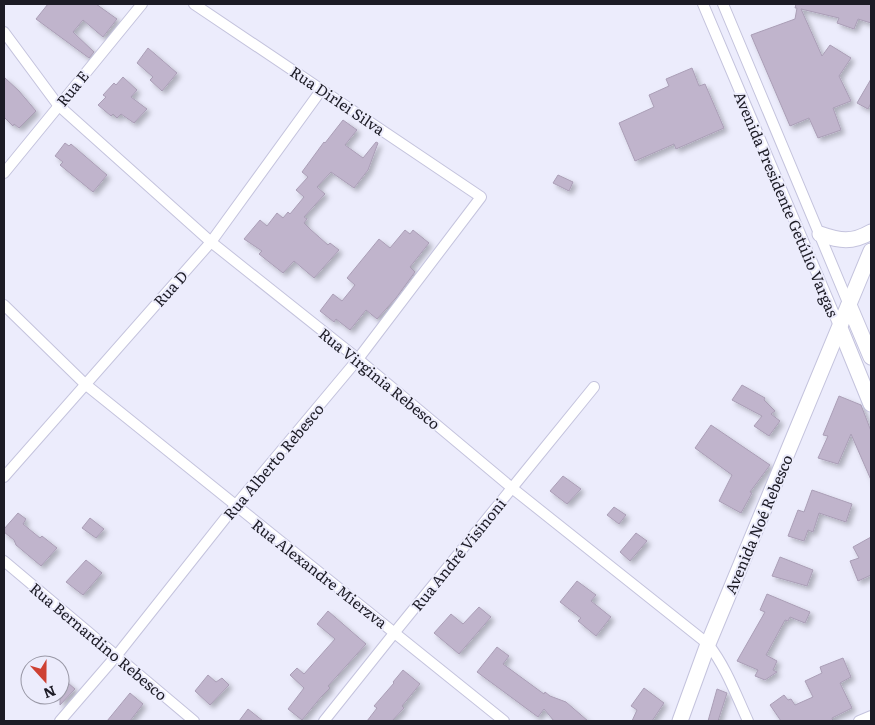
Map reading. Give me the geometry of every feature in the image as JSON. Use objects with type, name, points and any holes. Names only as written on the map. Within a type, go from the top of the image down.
[{"type":"main road","points":[[820,234],[846,240],[859,239],[871,232]]},
{"type":"main road","name":"Avenida Noé Rebesco","points":[[680,721],[708,644],[871,251]]},
{"type":"main road","name":"Avenida Presidente Getúlio Vargas","points":[[850,305],[871,357]]},
{"type":"main road","name":"Avenida Presidente Getúlio Vargas","points":[[840,328],[871,404]]},
{"type":"street","name":"Rua E","points":[[4,173],[142,4]]},
{"type":"street","name":"Rua Dirlei Silva","points":[[194,4],[481,197]]},
{"type":"street","name":"Avenida Presidente Getúlio Vargas","points":[[703,4],[840,328]]},
{"type":"street","name":"Avenida Presidente Getúlio Vargas","points":[[723,4],[850,305]]},
{"type":"street","name":"Rua Virginia Rebesco","points":[[4,32],[58,105],[211,242],[358,359],[512,488],[708,644],[725,670],[748,721]]},
{"type":"street","points":[[725,57],[742,50]]},
{"type":"street","name":"Rua D","points":[[4,477],[211,242],[322,89]]},
{"type":"street","name":"Rua Alberto Rebesco","points":[[60,721],[117,655],[235,506],[358,359],[481,197]]},
{"type":"street","name":"Rua Alexandre Mierzva","points":[[4,305],[85,384],[504,721]]},
{"type":"street","name":"Rua André Visinoni","points":[[324,721],[394,632],[594,387]]},
{"type":"street","name":"Rua Bernardino Rebesco","points":[[4,561],[194,721]]},
{"type":"street","points":[[859,721],[871,716]]},
{"type":"building","points":[[48,4],[96,4],[117,19],[103,37],[83,20],[73,32],[94,52],[89,58],[36,19]]},
{"type":"building","points":[[796,4],[871,4],[871,23],[858,19],[854,29],[837,23],[839,18],[801,9],[822,56],[830,45],[851,58],[839,76],[851,101],[833,108],[841,130],[818,138],[809,118],[790,126],[751,35],[795,19]]},
{"type":"building","points":[[148,48],[177,73],[162,91],[150,80],[153,77],[137,63]]},
{"type":"building","points":[[692,68],[699,86],[705,84],[724,128],[676,149],[674,144],[635,161],[619,123],[654,107],[649,95],[669,86],[666,79]]},
{"type":"building","points":[[4,77],[36,111],[19,128],[14,124],[13,126],[4,117]]},
{"type":"building","points":[[123,77],[137,90],[131,97],[147,109],[134,123],[121,114],[117,118],[113,114],[111,116],[98,105],[106,97],[103,95],[114,83],[116,85]]},
{"type":"building","points":[[871,79],[871,103],[868,109],[857,103]]},
{"type":"building","points":[[343,120],[357,130],[345,145],[363,158],[376,142],[378,143],[368,170],[354,188],[331,172],[317,187],[325,194],[304,217],[307,219],[304,223],[310,229],[328,245],[330,243],[339,250],[314,278],[294,261],[283,273],[259,254],[262,251],[244,239],[260,220],[267,226],[277,213],[283,218],[288,212],[290,214],[304,197],[296,190],[308,177],[302,172]]},
{"type":"building","points":[[65,143],[69,146],[71,144],[107,175],[93,192],[60,165],[63,162],[55,156]]},
{"type":"building","points":[[558,175],[573,182],[569,191],[553,183]]},
{"type":"building","points":[[405,230],[410,234],[413,230],[429,243],[410,267],[415,272],[396,298],[377,319],[366,310],[350,330],[336,319],[334,322],[320,311],[333,294],[342,301],[355,285],[347,278],[379,239],[390,248]]},
{"type":"building","points":[[742,385],[765,398],[764,400],[775,411],[771,414],[780,421],[769,436],[754,426],[762,416],[732,400]]},
{"type":"building","points":[[839,396],[861,405],[871,431],[871,480],[851,434],[838,464],[818,458],[828,436],[823,435]]},
{"type":"building","points":[[711,425],[770,465],[750,492],[752,493],[741,513],[719,501],[732,475],[695,448]]},
{"type":"building","points":[[563,476],[581,489],[567,504],[550,491]]},
{"type":"building","points":[[812,490],[852,504],[846,522],[819,513],[813,532],[808,530],[804,541],[788,536],[798,510],[804,512]]},
{"type":"building","points":[[614,507],[626,515],[619,524],[607,515]]},
{"type":"building","points":[[18,513],[26,519],[23,524],[40,538],[42,536],[57,548],[41,566],[4,532],[4,529]]},
{"type":"building","points":[[90,518],[104,529],[96,538],[82,528]]},
{"type":"building","points":[[636,533],[647,541],[630,561],[620,552]]},
{"type":"building","points":[[871,537],[871,575],[858,581],[850,561],[859,558],[853,547]]},
{"type":"building","points":[[780,557],[813,570],[807,586],[772,576]]},
{"type":"building","points":[[86,560],[102,573],[83,595],[66,582]]},
{"type":"building","points":[[577,581],[596,595],[591,601],[611,617],[596,636],[578,621],[581,618],[560,602]]},
{"type":"building","points":[[767,594],[810,612],[805,623],[790,617],[788,621],[785,620],[766,655],[777,661],[773,670],[777,672],[765,680],[755,676],[758,670],[737,661],[765,612],[760,610]]},
{"type":"building","points":[[479,607],[491,617],[459,654],[434,633],[451,614],[463,624]]},
{"type":"building","points":[[328,611],[366,644],[328,686],[330,688],[302,720],[288,709],[304,688],[290,675],[297,668],[304,674],[335,639],[317,624]]},
{"type":"building","points":[[497,647],[509,656],[503,664],[544,694],[545,692],[566,702],[588,721],[554,721],[544,709],[538,717],[477,672]]},
{"type":"building","points":[[843,658],[851,677],[840,683],[852,708],[832,718],[833,721],[781,721],[770,705],[784,695],[788,700],[791,699],[795,705],[813,697],[805,681],[822,673],[820,667]]},
{"type":"building","points":[[403,670],[420,684],[402,706],[404,708],[392,721],[367,721],[377,708],[374,706]]},
{"type":"building","points":[[208,675],[216,682],[222,678],[229,685],[210,705],[195,691]]},
{"type":"building","points":[[70,685],[75,689],[70,694]]},
{"type":"building","points":[[644,688],[664,703],[652,721],[632,721],[637,710],[631,706]]},
{"type":"building","points":[[717,689],[727,693],[718,721],[708,721]]},
{"type":"building","points":[[130,693],[143,704],[130,721],[107,721]]},
{"type":"building","points":[[248,709],[263,721],[239,721]]}]
